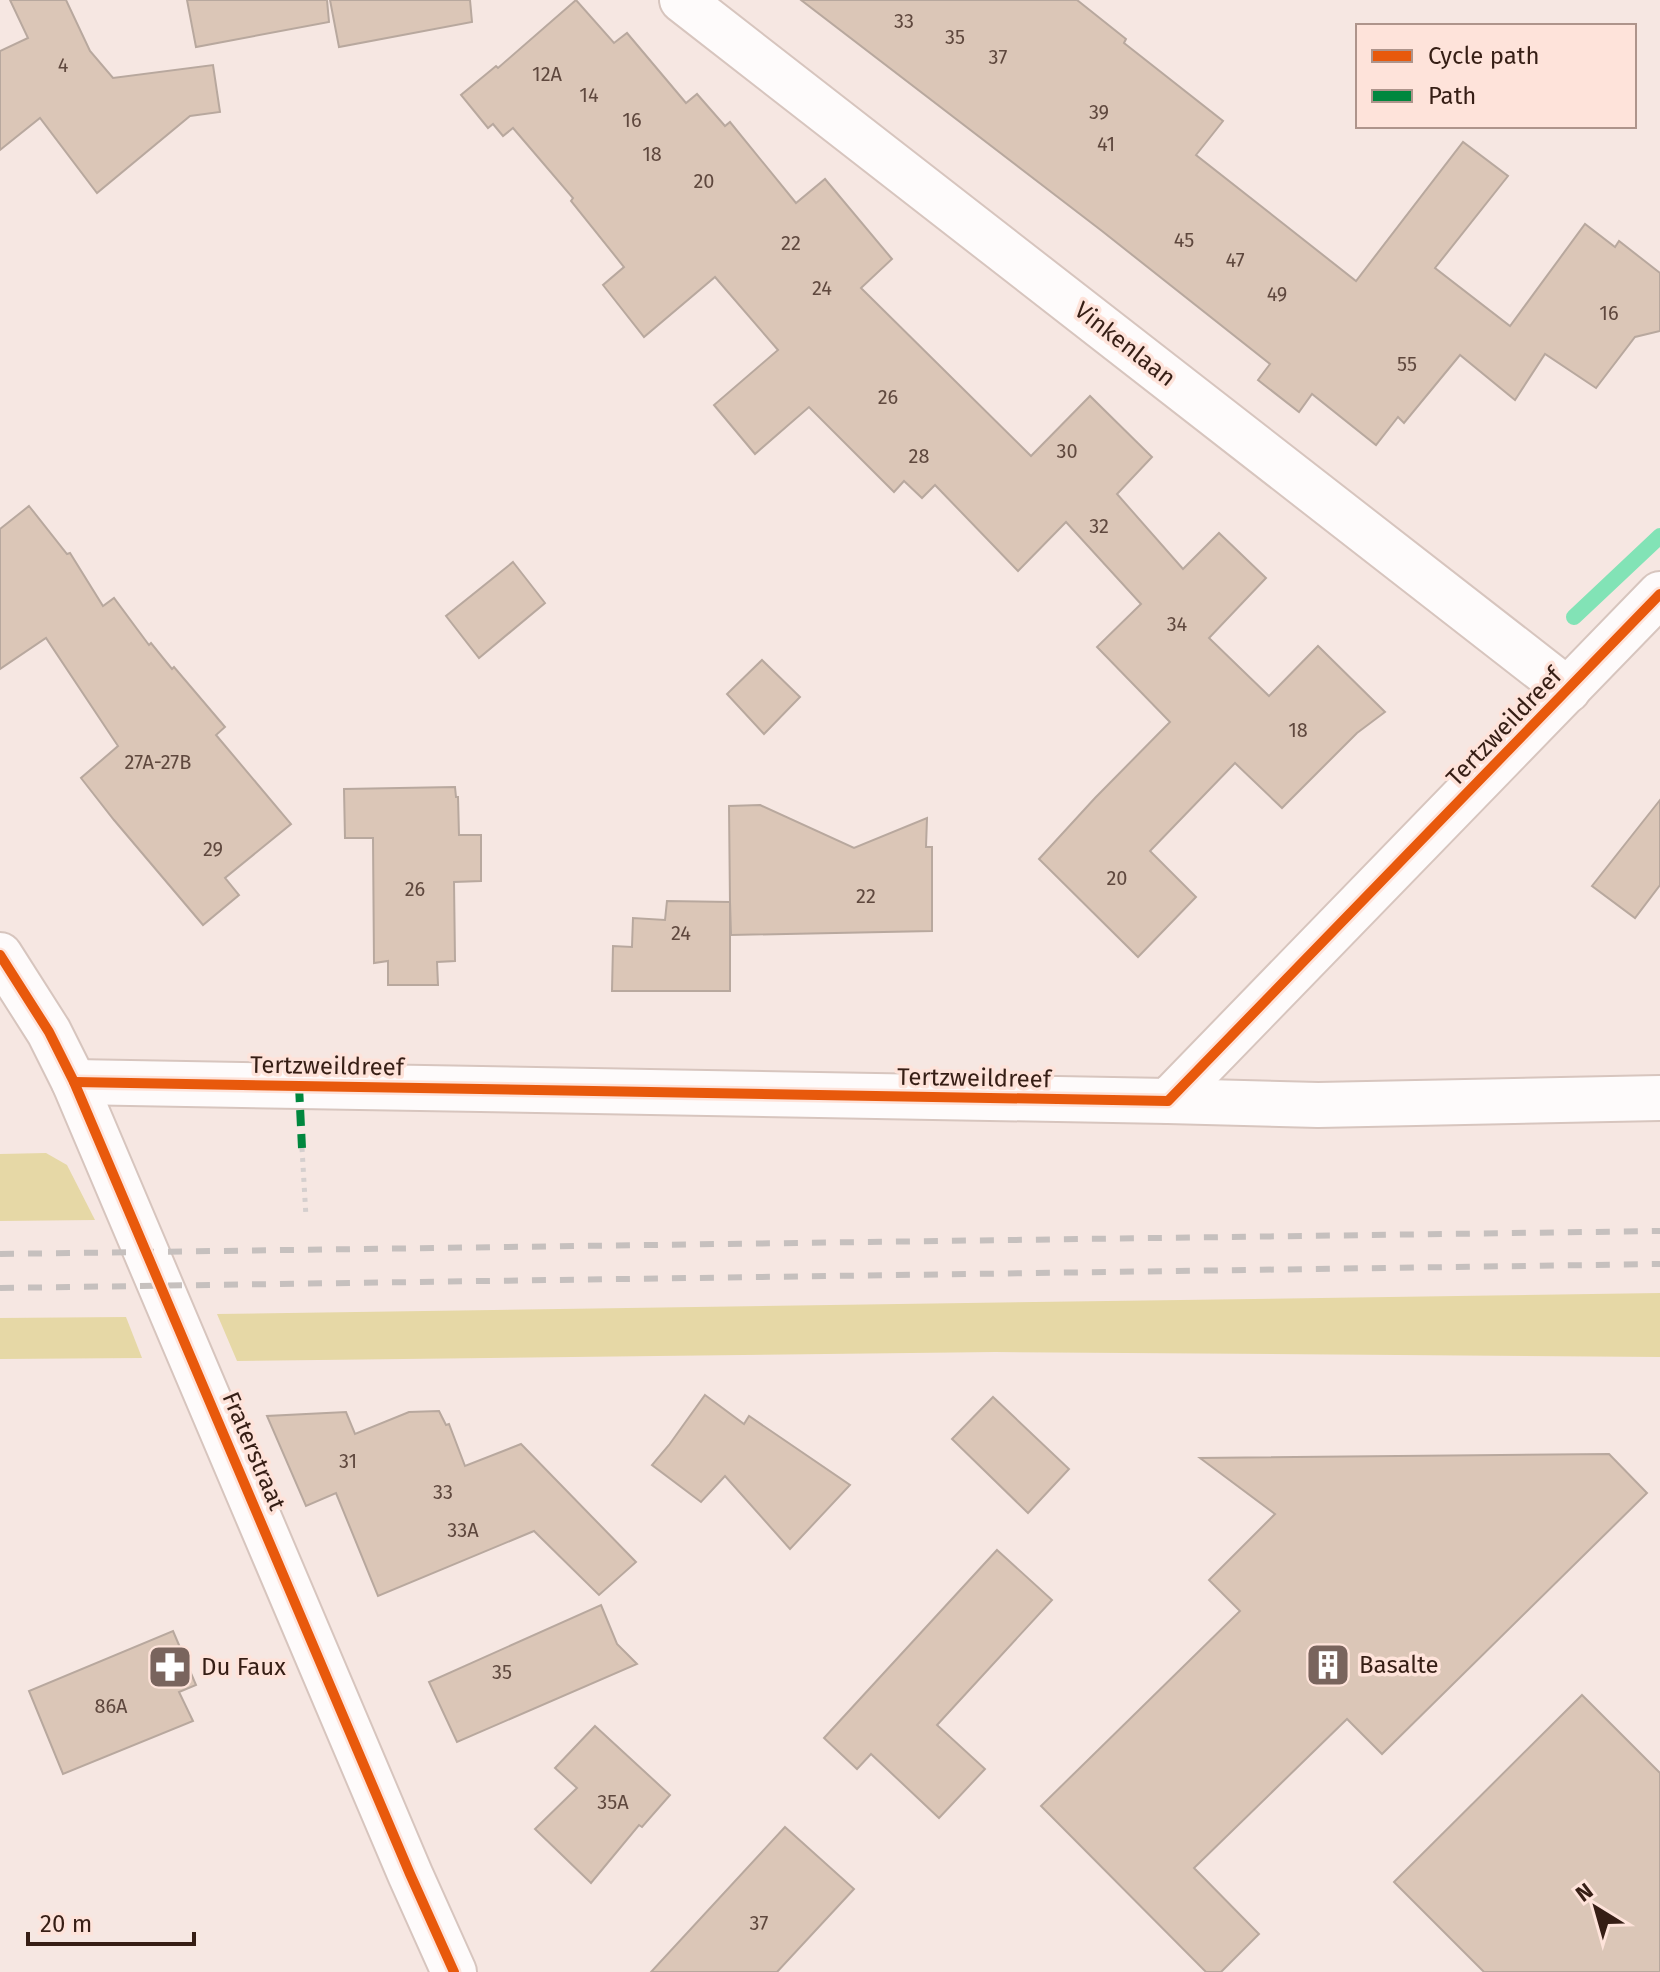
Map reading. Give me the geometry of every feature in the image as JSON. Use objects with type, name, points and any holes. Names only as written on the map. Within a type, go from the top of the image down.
[{"type":"street","name":"Vinkenlaan","points":[[682,0],[1568,690]]},
{"type":"street","name":"Tertzweildreef","points":[[1168,1101],[1660,594]]},
{"type":"street","name":"Fraterstraat","points":[[0,955],[49,1032],[74,1082],[454,1972]]},
{"type":"street","name":"Tertzweildreef","points":[[74,1082],[1318,1105],[1660,1098]]},
{"type":"path","points":[[302,1148],[306,1217]]},
{"type":"shaded area","points":[[46,1153],[67,1165],[95,1220],[0,1221],[0,1154]]},
{"type":"shaded area","points":[[1660,1293],[1660,1357],[995,1352],[237,1361],[217,1314]]},
{"type":"shaded area","points":[[126,1317],[142,1358],[0,1359],[0,1318]]},
{"type":"building","points":[[10,0],[66,0],[90,51],[113,78],[213,65],[220,112],[190,116],[97,193],[40,118],[0,150],[0,51],[28,38]]},
{"type":"building","points":[[187,0],[327,0],[329,22],[196,47]]},
{"type":"building","points":[[330,0],[470,0],[472,22],[339,47]]},
{"type":"building","points":[[576,0],[614,43],[627,33],[686,103],[697,94],[725,126],[730,122],[796,203],[825,179],[892,259],[861,288],[1031,456],[1090,396],[1152,457],[1117,494],[1183,569],[1219,533],[1266,578],[1209,638],[1269,696],[1318,646],[1385,712],[1357,733],[1282,808],[1235,763],[1150,851],[1196,897],[1138,957],[1039,859],[1170,722],[1097,647],[1141,604],[1066,522],[1018,571],[935,485],[922,498],[904,481],[894,492],[809,407],[755,454],[714,405],[778,350],[715,277],[644,337],[603,285],[624,267],[571,201],[573,198],[513,128],[503,136],[493,124],[488,128],[461,95],[496,66],[498,68]]},
{"type":"building","points":[[801,0],[1077,0],[1126,39],[1124,43],[1223,121],[1196,155],[1356,281],[1463,142],[1508,176],[1435,268],[1510,326],[1585,224],[1615,247],[1619,241],[1660,273],[1660,331],[1635,337],[1596,388],[1545,354],[1515,400],[1460,355],[1404,423],[1398,417],[1376,445],[1312,394],[1299,412],[1258,380],[1270,364]]},
{"type":"building","points":[[29,506],[67,554],[70,553],[103,606],[114,598],[149,645],[151,643],[172,669],[174,667],[225,727],[216,735],[291,824],[225,878],[239,895],[203,925],[81,778],[118,746],[46,638],[0,669],[0,529]]},
{"type":"building","points":[[513,562],[545,603],[479,658],[446,616]]},
{"type":"building","points":[[762,660],[800,697],[764,734],[727,694]]},
{"type":"building","points":[[455,787],[459,835],[481,835],[481,881],[454,882],[455,961],[437,962],[438,985],[388,985],[388,961],[374,963],[373,838],[345,838],[344,789]]},
{"type":"building","points":[[1660,800],[1660,885],[1635,918],[1592,886]]},
{"type":"building","points":[[760,805],[854,848],[927,818],[926,847],[932,847],[932,931],[731,935],[729,806]]},
{"type":"building","points":[[667,901],[730,902],[730,991],[612,991],[613,946],[632,947],[633,918],[665,920]]},
{"type":"building","points":[[705,1395],[744,1424],[749,1416],[850,1485],[790,1549],[725,1476],[701,1502],[652,1465]]},
{"type":"building","points":[[993,1397],[1069,1469],[1028,1513],[952,1439]]},
{"type":"building","points":[[439,1411],[446,1425],[449,1424],[465,1466],[521,1444],[636,1562],[599,1595],[534,1531],[378,1596],[336,1493],[306,1506],[267,1416],[346,1412],[355,1434],[409,1412]]},
{"type":"building","name":"Basalte","points":[[1609,1454],[1647,1493],[1382,1754],[1347,1719],[1194,1868],[1259,1934],[1221,1972],[1206,1972],[1041,1806],[1240,1611],[1209,1580],[1275,1514],[1200,1458]]},
{"type":"building","points":[[997,1550],[1052,1600],[937,1725],[985,1769],[939,1818],[871,1754],[857,1769],[824,1738]]},
{"type":"building","points":[[601,1605],[617,1644],[637,1664],[457,1742],[429,1682]]},
{"type":"building","points":[[173,1631],[196,1685],[179,1692],[193,1721],[63,1774],[29,1691]]},
{"type":"building","points":[[1582,1695],[1660,1773],[1660,1972],[1484,1972],[1394,1882]]},
{"type":"building","points":[[595,1726],[670,1795],[642,1827],[639,1825],[591,1883],[535,1829],[577,1788],[555,1768]]},
{"type":"building","points":[[785,1827],[854,1889],[777,1972],[651,1972]]},
{"type":"waterway","points":[[1574,617],[1660,536]]},
{"type":"railway","points":[[0,1254],[1660,1231]]},
{"type":"railway","points":[[0,1288],[1660,1264]]},
{"type":"marked path","points":[[299,1086],[302,1148]]},
{"type":"cycle path","points":[[74,1082],[1168,1101],[1660,594]]},
{"type":"cycle path","points":[[0,955],[49,1032],[74,1082],[454,1972]]},
{"type":"place","name":"Basalte","points":[[1328,1665]]},
{"type":"place","name":"Du Faux","points":[[170,1667]]}]
